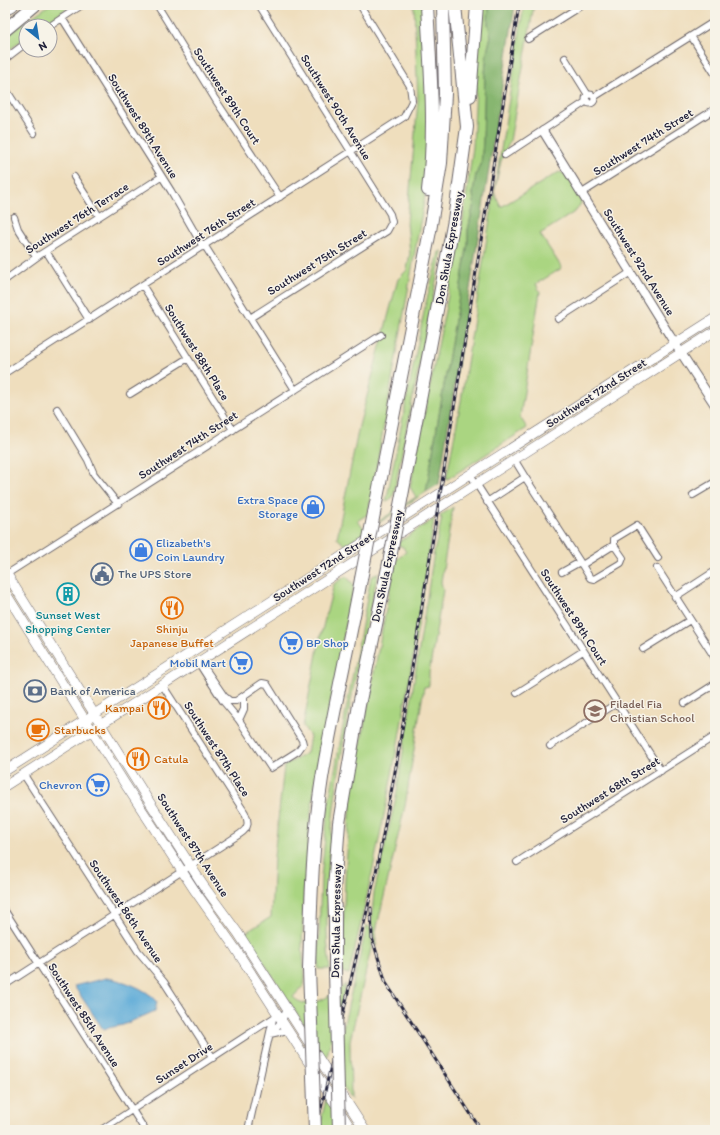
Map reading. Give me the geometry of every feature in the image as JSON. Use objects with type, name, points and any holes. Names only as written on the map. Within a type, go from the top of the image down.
[{"type":"highway","points":[[5,9],[12,5]]},
{"type":"highway","points":[[5,24],[34,5]]},
{"type":"highway","points":[[5,30],[34,5]]},
{"type":"highway","points":[[413,315],[411,302],[432,157],[427,5]]},
{"type":"highway","name":"Don Shula Expressway","points":[[315,1130],[309,969],[311,890],[321,786],[413,315],[440,163],[445,94],[443,5]]},
{"type":"highway","name":"Don Shula Expressway","points":[[339,1130],[335,970],[336,914],[334,889],[339,823],[359,705],[389,563],[454,220],[467,127],[455,5]]},
{"type":"highway","points":[[467,127],[477,5]]},
{"type":"main road","name":"Southwest 72nd Street","points":[[5,771],[175,664],[715,318]]},
{"type":"main road","name":"Southwest 72nd Street","points":[[5,786],[92,732],[311,588],[715,331]]},
{"type":"main road","points":[[560,417],[566,426]]},
{"type":"main road","points":[[524,441],[528,450]]},
{"type":"main road","name":"Southwest 87th Avenue","points":[[6,573],[94,715],[191,866],[238,933],[365,1130]]},
{"type":"main road","points":[[306,579],[311,588]]},
{"type":"main road","name":"Southwest 87th Avenue","points":[[5,592],[92,732],[182,871],[235,948],[277,1018],[288,1030],[352,1130]]},
{"type":"main road","points":[[228,629],[234,639]]},
{"type":"main road","points":[[35,639],[44,633]]},
{"type":"main road","points":[[175,664],[181,674]]},
{"type":"main road","points":[[235,948],[238,933]]},
{"type":"main road","points":[[277,1018],[287,1009]]},
{"type":"street","points":[[58,21],[82,5]]},
{"type":"street","name":"Southwest 89th Court","points":[[157,5],[215,99],[280,198]]},
{"type":"street","name":"Southwest 90th Avenue","points":[[259,5],[390,214],[392,222]]},
{"type":"street","name":"Southwest 76th Street","points":[[5,373],[401,120],[408,112],[412,102],[411,89],[407,78],[360,5]]},
{"type":"street","points":[[528,39],[582,5]]},
{"type":"street","name":"Southwest 89th Avenue","points":[[62,18],[204,247],[295,390]]},
{"type":"street","points":[[505,155],[543,131],[590,98],[715,21]]},
{"type":"street","points":[[691,36],[715,74]]},
{"type":"street","points":[[5,59],[18,49]]},
{"type":"street","points":[[565,58],[590,98]]},
{"type":"street","points":[[5,88],[34,133]]},
{"type":"street","name":"Southwest 74th Street","points":[[582,193],[715,109]]},
{"type":"street","name":"Southwest 92nd Avenue","points":[[543,131],[675,344],[715,405]]},
{"type":"street","points":[[74,177],[99,216]]},
{"type":"street","name":"Southwest 76th Terrace","points":[[5,280],[36,257],[161,177]]},
{"type":"street","points":[[14,217],[18,229],[36,257]]},
{"type":"street","name":"Southwest 75th Street","points":[[250,318],[387,231],[392,222]]},
{"type":"street","points":[[46,251],[89,320]]},
{"type":"street","points":[[558,319],[631,272]]},
{"type":"street","name":"Southwest 88th Place","points":[[143,286],[233,430]]},
{"type":"street","name":"Southwest 74th Street","points":[[6,573],[118,504],[382,335]]},
{"type":"street","points":[[130,394],[188,358]]},
{"type":"street","points":[[57,409],[88,460],[94,474],[118,504]]},
{"type":"street","points":[[514,459],[590,578],[594,579],[621,563],[623,558],[614,545],[614,539],[637,525],[658,558]]},
{"type":"street","name":"Southwest 89th Court","points":[[470,474],[661,771]]},
{"type":"street","points":[[487,502],[525,477]]},
{"type":"street","points":[[693,495],[715,482]]},
{"type":"street","points":[[562,572],[614,545]]},
{"type":"street","points":[[657,568],[714,656]]},
{"type":"street","points":[[675,597],[715,571]]},
{"type":"street","points":[[643,649],[690,620]]},
{"type":"street","points":[[517,693],[583,651]]},
{"type":"street","points":[[199,661],[228,700],[233,701],[244,696],[262,683],[267,684],[302,740],[302,746],[298,751],[271,768],[239,720],[223,701],[199,661]]},
{"type":"street","points":[[685,703],[715,684]]},
{"type":"street","name":"Southwest 87th Place","points":[[163,686],[245,813],[248,826],[240,834],[191,866]]},
{"type":"street","points":[[239,720],[244,709],[244,696]]},
{"type":"street","points":[[550,746],[617,703]]},
{"type":"street","name":"Southwest 68th Street","points":[[517,862],[715,736]]},
{"type":"street","name":"Southwest 86th Avenue","points":[[24,775],[144,961],[164,982],[213,1058]]},
{"type":"street","points":[[5,985],[191,866]]},
{"type":"street","name":"Southwest 85th Avenue","points":[[5,912],[145,1130]]},
{"type":"street","points":[[248,1130],[270,1034],[277,1018]]},
{"type":"street","name":"Sunset Drive","points":[[102,1130],[257,1029],[277,1018]]},
{"type":"street","points":[[257,1029],[265,1029],[270,1034]]},
{"type":"street","points":[[270,1034],[288,1030]]},
{"type":"green space","points":[[49,5],[72,5],[53,18],[31,18]]},
{"type":"green space","points":[[414,5],[424,5],[429,118],[426,190],[368,514],[357,521],[364,528],[370,527],[416,497],[410,487],[463,220],[473,147],[480,5],[489,5],[488,24],[491,36],[487,52],[485,74],[481,165],[476,174],[473,193],[474,203],[468,230],[468,243],[426,492],[345,545],[337,538],[359,426],[398,279],[407,270],[410,253],[407,222],[418,101]]},
{"type":"green space","points":[[489,5],[515,5],[439,484],[426,492],[468,243],[468,230],[474,203],[473,193],[476,174],[481,165],[485,74],[487,52],[491,36],[488,24]]},
{"type":"green space","points":[[524,5],[534,5],[510,141],[501,161],[495,188]]},
{"type":"green space","points":[[18,27],[18,43],[5,53],[5,36]]},
{"type":"green space","points":[[559,172],[566,174],[581,199],[581,203],[576,211],[540,234],[562,268],[536,284],[540,292],[520,417],[527,428],[446,480],[461,401],[494,192],[501,207]]},
{"type":"green space","points":[[442,251],[393,497],[386,502],[425,307],[439,252]]},
{"type":"green space","points":[[453,507],[441,582],[443,590],[429,673],[429,686],[424,687],[405,806],[375,935],[377,946],[375,945],[371,925],[374,893],[396,797],[434,552],[442,518],[440,518],[441,515]]},
{"type":"green space","points":[[434,519],[417,634],[397,748],[375,861],[349,974],[342,972],[342,961],[345,878],[352,790],[395,561],[406,552],[403,547],[396,544]]},
{"type":"green space","points":[[378,573],[350,706],[335,796],[330,842],[328,887],[327,938],[330,969],[318,969],[321,878],[328,807],[371,577]]},
{"type":"green space","points":[[346,576],[354,585],[318,764],[311,812],[304,888],[302,946],[305,977],[304,985],[293,997],[299,1001],[313,1003],[328,997],[346,984],[326,1059],[245,933],[271,917],[274,857],[284,766],[307,753],[310,736],[303,726],[320,638],[334,584]]},
{"type":"green space","points":[[367,925],[370,928],[372,944],[350,1041],[351,1099],[334,1073]]},
{"type":"green space","points":[[326,1099],[346,1130],[319,1130]]},
{"type":"water","points":[[106,978],[126,983],[152,996],[157,1001],[155,1011],[123,1025],[103,1029],[74,986]]},
{"type":"railway","points":[[316,1130],[376,872],[397,761],[519,5]]},
{"type":"railway","points":[[371,908],[372,938],[386,983],[481,1130]]},
{"type":"place","name":"Extra Space Storage","points":[[313,507]]},
{"type":"place","name":"Elizabeth's Coin Laundry","points":[[141,550]]},
{"type":"place","name":"The UPS Store","points":[[102,574]]},
{"type":"place","name":"Sunset West Shopping Center","points":[[68,594]]},
{"type":"place","name":"Shinju Japanese Buffet","points":[[172,608]]},
{"type":"place","name":"BP Shop","points":[[291,643]]},
{"type":"place","name":"Mobil Mart","points":[[241,663]]},
{"type":"place","name":"Bank of America","points":[[35,691]]},
{"type":"place","name":"Kampai","points":[[159,708]]},
{"type":"place","name":"Filadel Fia Christian School","points":[[595,711]]},
{"type":"place","name":"Starbucks","points":[[38,730]]},
{"type":"place","name":"Catula","points":[[138,759]]},
{"type":"place","name":"Chevron","points":[[98,785]]}]
